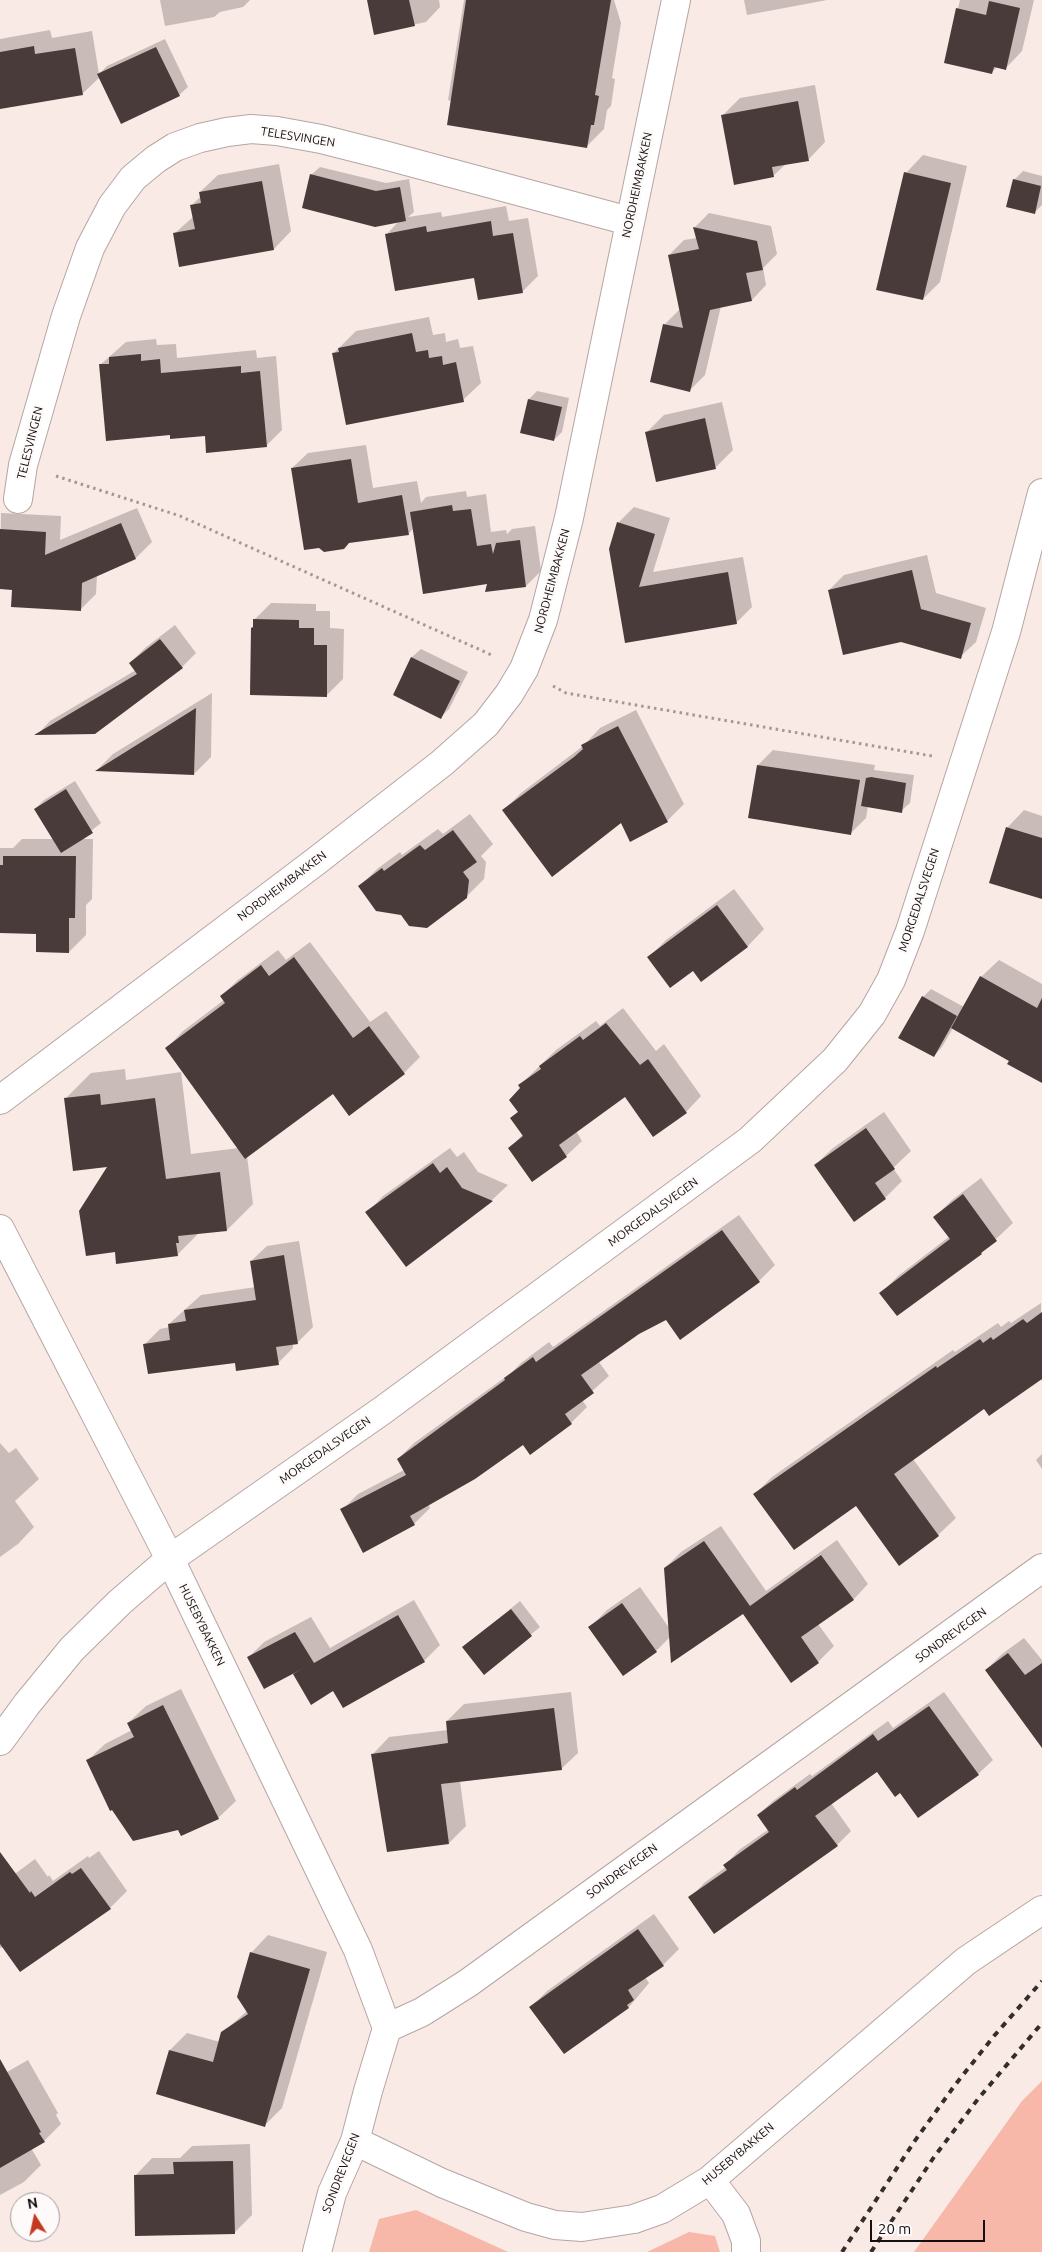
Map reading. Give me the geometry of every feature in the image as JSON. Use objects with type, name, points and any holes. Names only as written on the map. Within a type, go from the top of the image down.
[{"type":"street","name":"NORDHEIMBAKKEN","points":[[0,1100],[315,862],[442,763],[486,724],[509,694],[524,669],[543,620],[569,518],[676,0]]},
{"type":"street","name":"TELESVINGEN","points":[[18,499],[23,465],[66,316],[90,248],[112,206],[133,178],[156,159],[175,147],[200,138],[227,132],[251,129],[277,131],[375,152],[629,221]]},
{"type":"street","name":"MORGEDALSVEGEN","points":[[0,1741],[27,1704],[72,1650],[120,1602],[170,1558],[383,1410],[750,1140],[835,1060],[872,1014],[891,980],[910,931],[1006,632],[1042,493]]},
{"type":"street","name":"HUSEBYBAKKEN","points":[[0,1229],[170,1558],[358,1950],[387,2028]]},
{"type":"street","name":"SONDREVEGEN","points":[[317,2252],[332,2193],[355,2141],[387,2028],[422,2012],[468,1983],[1042,1568]]},
{"type":"street","name":"HUSEBYBAKKEN","points":[[355,2141],[442,2183],[526,2218],[555,2225],[582,2227],[634,2219],[662,2208],[710,2180],[966,1961],[1042,1910]]},
{"type":"street","points":[[710,2180],[736,2214],[746,2241],[746,2252]]},
{"type":"path","points":[[23,465],[180,516],[524,669],[566,693],[964,761]]},
{"type":"shaded area","points":[[1042,2081],[1042,2252],[914,2252],[1022,2101]]},
{"type":"shaded area","points":[[416,2210],[508,2252],[369,2252],[379,2219]]},
{"type":"shaded area","points":[[689,2232],[715,2236],[720,2252],[647,2252]]},
{"type":"building","points":[[367,0],[409,0],[415,26],[374,35]]},
{"type":"building","points":[[466,0],[611,0],[595,95],[599,96],[594,125],[591,125],[587,148],[447,125]]},
{"type":"building","points":[[989,1],[1020,8],[1006,70],[994,67],[992,74],[944,63],[956,8],[986,15]]},
{"type":"building","points":[[34,46],[35,54],[75,48],[83,95],[0,109],[0,52]]},
{"type":"building","points":[[156,47],[180,96],[121,124],[97,74]]},
{"type":"building","points":[[798,101],[809,161],[772,167],[774,177],[734,185],[721,115]]},
{"type":"building","points":[[904,172],[951,183],[923,300],[876,290]]},
{"type":"building","points":[[310,174],[376,191],[400,187],[406,221],[375,227],[302,208]]},
{"type":"building","points":[[1013,179],[1041,186],[1035,214],[1006,207]]},
{"type":"building","points":[[262,181],[274,250],[179,267],[173,233],[195,229],[190,205],[201,203],[199,192]]},
{"type":"building","points":[[491,221],[493,236],[513,233],[523,293],[478,300],[474,278],[395,291],[385,234],[426,226],[427,232]]},
{"type":"building","points":[[693,227],[757,241],[763,270],[746,273],[752,301],[710,310],[690,392],[650,382],[663,324],[683,328],[668,255],[699,249]]},
{"type":"building","points":[[412,333],[416,352],[428,350],[429,358],[442,356],[443,365],[456,362],[464,402],[346,425],[332,353],[339,352],[338,348]]},
{"type":"building","points":[[141,354],[141,361],[160,359],[161,373],[241,366],[241,373],[260,371],[267,447],[206,453],[205,436],[170,439],[170,435],[106,441],[99,364],[109,364],[109,357]]},
{"type":"building","points":[[528,399],[562,407],[554,441],[520,433]]},
{"type":"building","points":[[705,418],[716,469],[656,482],[645,432]]},
{"type":"building","points":[[351,459],[358,503],[402,495],[409,535],[349,543],[344,549],[324,552],[319,548],[304,550],[291,468]]},
{"type":"building","points":[[452,505],[453,511],[471,509],[477,546],[491,544],[493,554],[496,543],[520,540],[526,587],[485,592],[487,584],[423,594],[410,512]]},
{"type":"building","points":[[617,522],[655,534],[639,587],[728,572],[737,624],[625,643],[609,549]]},
{"type":"building","points":[[121,523],[136,559],[82,583],[81,611],[11,607],[12,590],[0,589],[0,529],[46,532],[45,555]]},
{"type":"building","points":[[912,570],[921,609],[971,623],[961,659],[901,642],[843,655],[828,590]]},
{"type":"building","points":[[253,619],[299,620],[299,628],[314,628],[314,645],[327,645],[327,697],[250,695],[251,628],[253,627]]},
{"type":"building","points":[[160,639],[183,668],[95,734],[34,735],[137,674],[129,663]]},
{"type":"building","points":[[411,657],[460,681],[441,719],[393,695]]},
{"type":"building","points":[[196,708],[194,775],[95,771]]},
{"type":"building","points":[[618,726],[668,822],[630,842],[621,823],[552,877],[502,810],[574,757],[583,749],[581,745]]},
{"type":"building","points":[[757,765],[860,780],[851,835],[748,818]]},
{"type":"building","points":[[871,777],[906,783],[902,813],[861,806],[866,778]]},
{"type":"building","points":[[66,789],[93,833],[61,853],[34,809]]},
{"type":"building","points":[[1006,827],[1042,838],[1042,899],[989,883]]},
{"type":"building","points":[[453,830],[477,862],[463,872],[469,880],[467,898],[427,928],[409,926],[401,915],[376,911],[358,886],[382,868],[384,871],[420,845],[425,850]]},
{"type":"building","points":[[3,856],[76,856],[75,918],[69,918],[69,953],[36,952],[36,934],[0,933],[0,865],[3,865]]},
{"type":"building","points":[[717,905],[748,947],[701,982],[693,971],[670,988],[647,957]]},
{"type":"building","points":[[294,957],[353,1038],[369,1026],[405,1074],[349,1116],[333,1094],[245,1159],[165,1048],[225,1003],[220,996],[261,965],[269,976]]},
{"type":"building","points":[[980,976],[1037,1008],[1042,998],[1042,1083],[1007,1064],[1009,1061],[951,1028]]},
{"type":"building","points":[[922,996],[957,1016],[934,1057],[898,1038]]},
{"type":"building","points":[[606,1023],[640,1065],[648,1059],[687,1113],[653,1137],[625,1097],[559,1145],[567,1157],[532,1182],[508,1148],[523,1136],[510,1118],[518,1112],[509,1100],[520,1088],[518,1085],[541,1069],[539,1066],[580,1036],[583,1040]]},
{"type":"building","points":[[100,1094],[101,1105],[155,1098],[166,1179],[220,1172],[227,1231],[178,1236],[179,1243],[176,1243],[178,1256],[116,1264],[115,1252],[86,1256],[79,1211],[107,1167],[73,1171],[64,1098]]},
{"type":"building","points":[[866,1128],[895,1169],[875,1183],[886,1199],[854,1222],[814,1165]]},
{"type":"building","points":[[433,1163],[440,1173],[447,1167],[462,1188],[493,1201],[406,1267],[365,1212]]},
{"type":"building","points":[[963,1194],[997,1241],[897,1316],[879,1293],[950,1239],[933,1217]]},
{"type":"building","points":[[722,1230],[760,1282],[680,1340],[666,1320],[639,1334],[581,1375],[594,1393],[565,1414],[572,1424],[530,1455],[523,1445],[475,1479],[410,1516],[415,1525],[363,1553],[340,1509],[406,1475],[397,1459],[505,1380],[504,1378],[533,1357],[536,1362]]},
{"type":"building","points":[[284,1255],[298,1344],[276,1347],[279,1365],[236,1371],[235,1363],[148,1374],[143,1344],[170,1340],[168,1324],[186,1321],[184,1310],[256,1300],[250,1261]]},
{"type":"building","points":[[1042,1312],[1042,1379],[989,1416],[984,1409],[894,1474],[939,1536],[899,1566],[856,1506],[794,1550],[753,1494],[936,1366],[937,1368],[980,1339],[983,1343],[991,1337],[993,1340],[1023,1319],[1027,1323]]},
{"type":"building","points":[[704,1541],[750,1606],[821,1555],[854,1600],[801,1637],[819,1663],[791,1683],[743,1614],[671,1663],[664,1568]]},
{"type":"building","points":[[622,1603],[657,1652],[623,1676],[588,1627]]},
{"type":"building","points":[[511,1609],[532,1636],[484,1675],[462,1647]]},
{"type":"building","points":[[398,1615],[425,1662],[343,1708],[333,1691],[311,1705],[293,1674],[304,1668],[264,1689],[247,1657],[295,1632],[314,1663]]},
{"type":"building","points":[[1008,1653],[1025,1675],[1042,1663],[1042,1748],[985,1670]]},
{"type":"building","points":[[163,1705],[219,1819],[181,1836],[178,1830],[133,1841],[112,1810],[110,1811],[86,1760],[134,1737],[127,1723]]},
{"type":"building","points":[[929,1706],[979,1775],[918,1818],[900,1793],[895,1797],[877,1772],[815,1816],[838,1846],[714,1934],[688,1897],[727,1870],[723,1865],[769,1832],[757,1815],[795,1787],[797,1790],[873,1734],[878,1741]]},
{"type":"building","points":[[554,1708],[562,1770],[441,1784],[449,1844],[387,1852],[371,1754],[448,1743],[446,1721]]},
{"type":"building","points":[[0,1852],[35,1897],[70,1872],[72,1874],[81,1868],[111,1909],[20,1972],[0,1944]]},
{"type":"building","points":[[638,1929],[664,1966],[628,1990],[634,2000],[627,2005],[629,2008],[564,2054],[529,2007]]},
{"type":"building","points":[[250,1952],[310,1969],[265,2127],[156,2094],[169,2050],[213,2062],[221,2032],[248,2014],[237,1997]]},
{"type":"building","points":[[0,2059],[45,2142],[0,2168]]},
{"type":"building","points":[[233,2161],[235,2234],[135,2236],[134,2175],[174,2174],[173,2162]]},
{"type":"railway","points":[[842,2252],[914,2142],[955,2085],[994,2036],[1042,1981]]},
{"type":"railway","points":[[871,2252],[934,2157],[978,2099],[1042,2023]]}]
